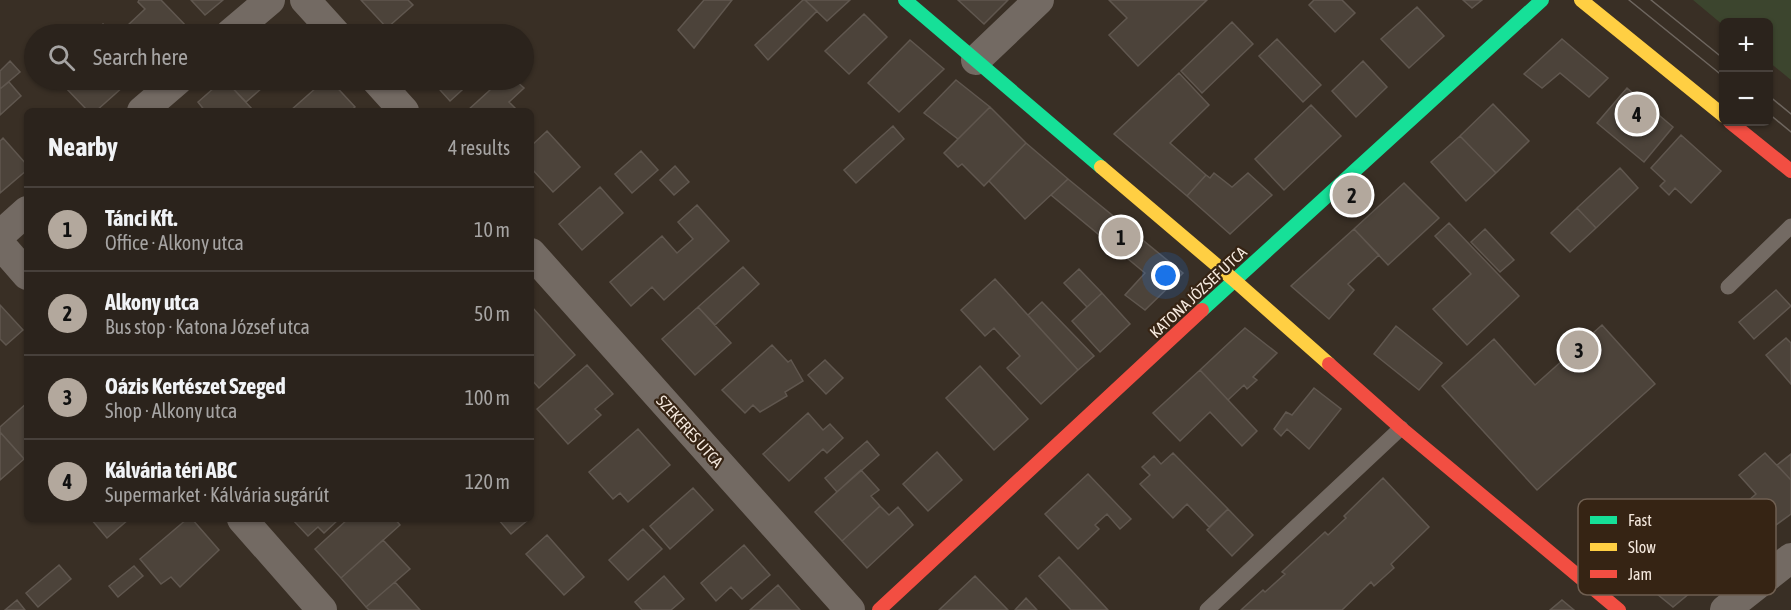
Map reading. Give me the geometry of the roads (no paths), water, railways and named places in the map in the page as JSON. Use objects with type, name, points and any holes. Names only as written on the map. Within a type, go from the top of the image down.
[{"type":"street","points":[[242,24],[270,0]]},
{"type":"street","points":[[305,0],[327,24]]},
{"type":"street","points":[[906,0],[1234,280],[1401,428],[1578,576]]},
{"type":"street","points":[[976,60],[1039,0]]},
{"type":"street","name":"KATONA JÓZSEF UTCA","points":[[879,610],[1234,280],[1542,0]]},
{"type":"street","points":[[1581,0],[1719,112]]},
{"type":"street","points":[[145,108],[166,90]]},
{"type":"street","points":[[385,90],[401,108]]},
{"type":"street","points":[[1735,126],[1791,171]]},
{"type":"street","points":[[0,235],[24,214]]},
{"type":"street","points":[[0,244],[24,272]]},
{"type":"street","name":"SZEKERES UTCA","points":[[534,256],[850,610]]},
{"type":"street","points":[[245,522],[322,610]]},
{"type":"street","points":[[1776,570],[1791,558]]},
{"type":"street","points":[[1601,595],[1619,610]]},
{"type":"street","points":[[1725,610],[1744,595]]},
{"type":"lane","points":[[1728,287],[1791,226]]},
{"type":"lane","points":[[1207,610],[1401,428]]},
{"type":"tram line","points":[[1629,0],[1719,73]]},
{"type":"tram line","points":[[1651,0],[1719,55]]},
{"type":"tram line","points":[[1773,99],[1791,114]]},
{"type":"tram line","points":[[1773,117],[1791,132]]},
{"type":"place","name":"Kálvária téri ABC","points":[[1637,114]]},
{"type":"place","name":"Alkony utca","points":[[1352,195]]},
{"type":"place","name":"Tánci Kft.","points":[[1121,237]]},
{"type":"place","name":"Oázis Kertészet Szeged","points":[[1579,350]]}]
